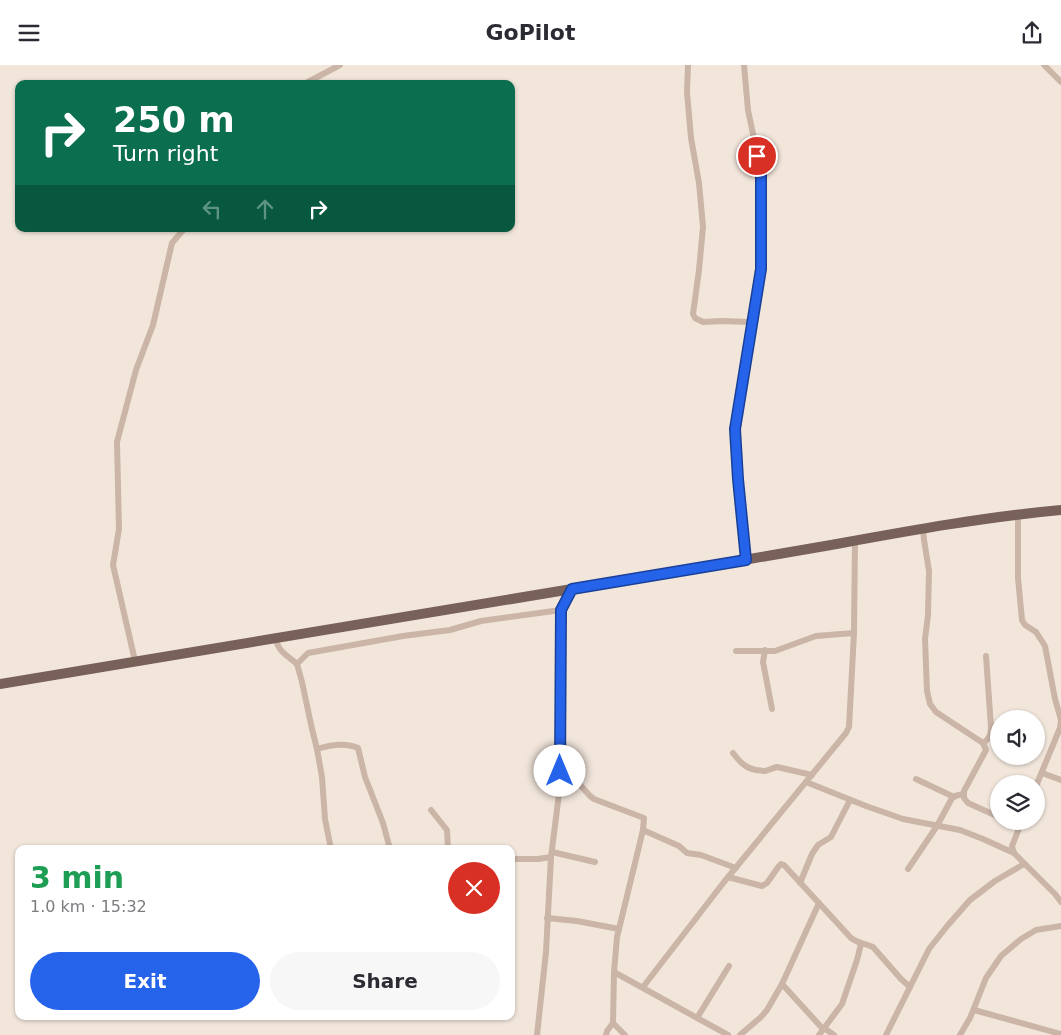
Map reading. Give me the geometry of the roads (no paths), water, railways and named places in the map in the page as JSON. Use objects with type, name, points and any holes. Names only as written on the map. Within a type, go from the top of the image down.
[{"type":"main road","points":[[0,684],[746,560],[923,528],[1018,514],[1061,510]]},
{"type":"street","points":[[312,80],[340,65]]},
{"type":"street","points":[[688,65],[687,101],[703,227],[693,314],[695,319],[703,322],[751,322]]},
{"type":"street","points":[[744,65],[748,110],[761,172],[761,269],[735,429],[746,560]]},
{"type":"street","points":[[1044,65],[1061,82]]},
{"type":"street","points":[[135,661],[113,565],[119,529],[117,442],[136,370],[153,325],[172,243],[181,232]]},
{"type":"street","points":[[1018,514],[1018,578],[1022,620],[1025,625],[1038,635],[1045,646],[1061,720],[1060,728],[1042,773],[1061,780]]},
{"type":"street","points":[[908,869],[952,798],[963,794],[986,749],[982,743],[936,712],[930,704],[927,691],[925,639],[928,615],[929,571],[923,528]]},
{"type":"street","points":[[643,987],[728,877],[849,727],[854,633],[855,541]]},
{"type":"street","points":[[537,1035],[546,952],[551,855],[560,786],[561,610],[572,589]]},
{"type":"street","points":[[297,664],[308,653],[403,636],[450,630],[481,621],[561,610]]},
{"type":"street","points":[[736,651],[775,651],[816,636],[854,633]]},
{"type":"street","points":[[276,638],[279,649],[297,664],[302,682],[322,777],[325,819],[330,845]]},
{"type":"street","points":[[765,650],[763,662],[772,709]]},
{"type":"street","points":[[982,743],[991,735],[986,656]]},
{"type":"street","points":[[317,749],[340,744],[353,745],[358,748],[365,777],[383,823],[389,845]]},
{"type":"street","points":[[733,753],[740,763],[751,769],[765,771],[777,767],[812,775]]},
{"type":"street","points":[[560,771],[574,778],[594,799],[644,818],[643,830],[616,937],[613,1023],[606,1031],[606,1035]]},
{"type":"street","points":[[916,779],[954,797]]},
{"type":"street","points":[[806,782],[903,819],[960,830],[1014,853],[1061,902]]},
{"type":"street","points":[[963,794],[968,803],[990,813]]},
{"type":"street","points":[[800,883],[812,854],[818,845],[831,837],[850,800]]},
{"type":"street","points":[[431,810],[447,830],[448,845]]},
{"type":"street","points":[[643,830],[679,846],[687,853],[701,855],[736,867]]},
{"type":"street","points":[[1014,853],[1012,846],[1019,830]]},
{"type":"street","points":[[515,859],[538,859],[551,855],[595,862]]},
{"type":"street","points":[[728,877],[762,886],[767,883],[776,868],[781,864],[784,865],[851,938],[860,944],[868,944],[873,947],[910,987]]},
{"type":"street","points":[[886,1035],[930,947],[968,902],[995,881],[1024,864]]},
{"type":"street","points":[[740,1035],[767,1010],[782,984],[819,903]]},
{"type":"street","points":[[547,918],[577,921],[619,929]]},
{"type":"street","points":[[960,1035],[974,1010],[986,978],[1000,956],[1036,930],[1061,926]]},
{"type":"street","points":[[819,1035],[845,998],[860,944]]},
{"type":"street","points":[[697,1018],[730,966]]},
{"type":"street","points":[[614,972],[728,1035]]},
{"type":"street","points":[[782,984],[824,1028],[834,1035]]},
{"type":"street","points":[[974,1010],[1061,1035]]},
{"type":"street","points":[[613,1023],[626,1035]]}]
